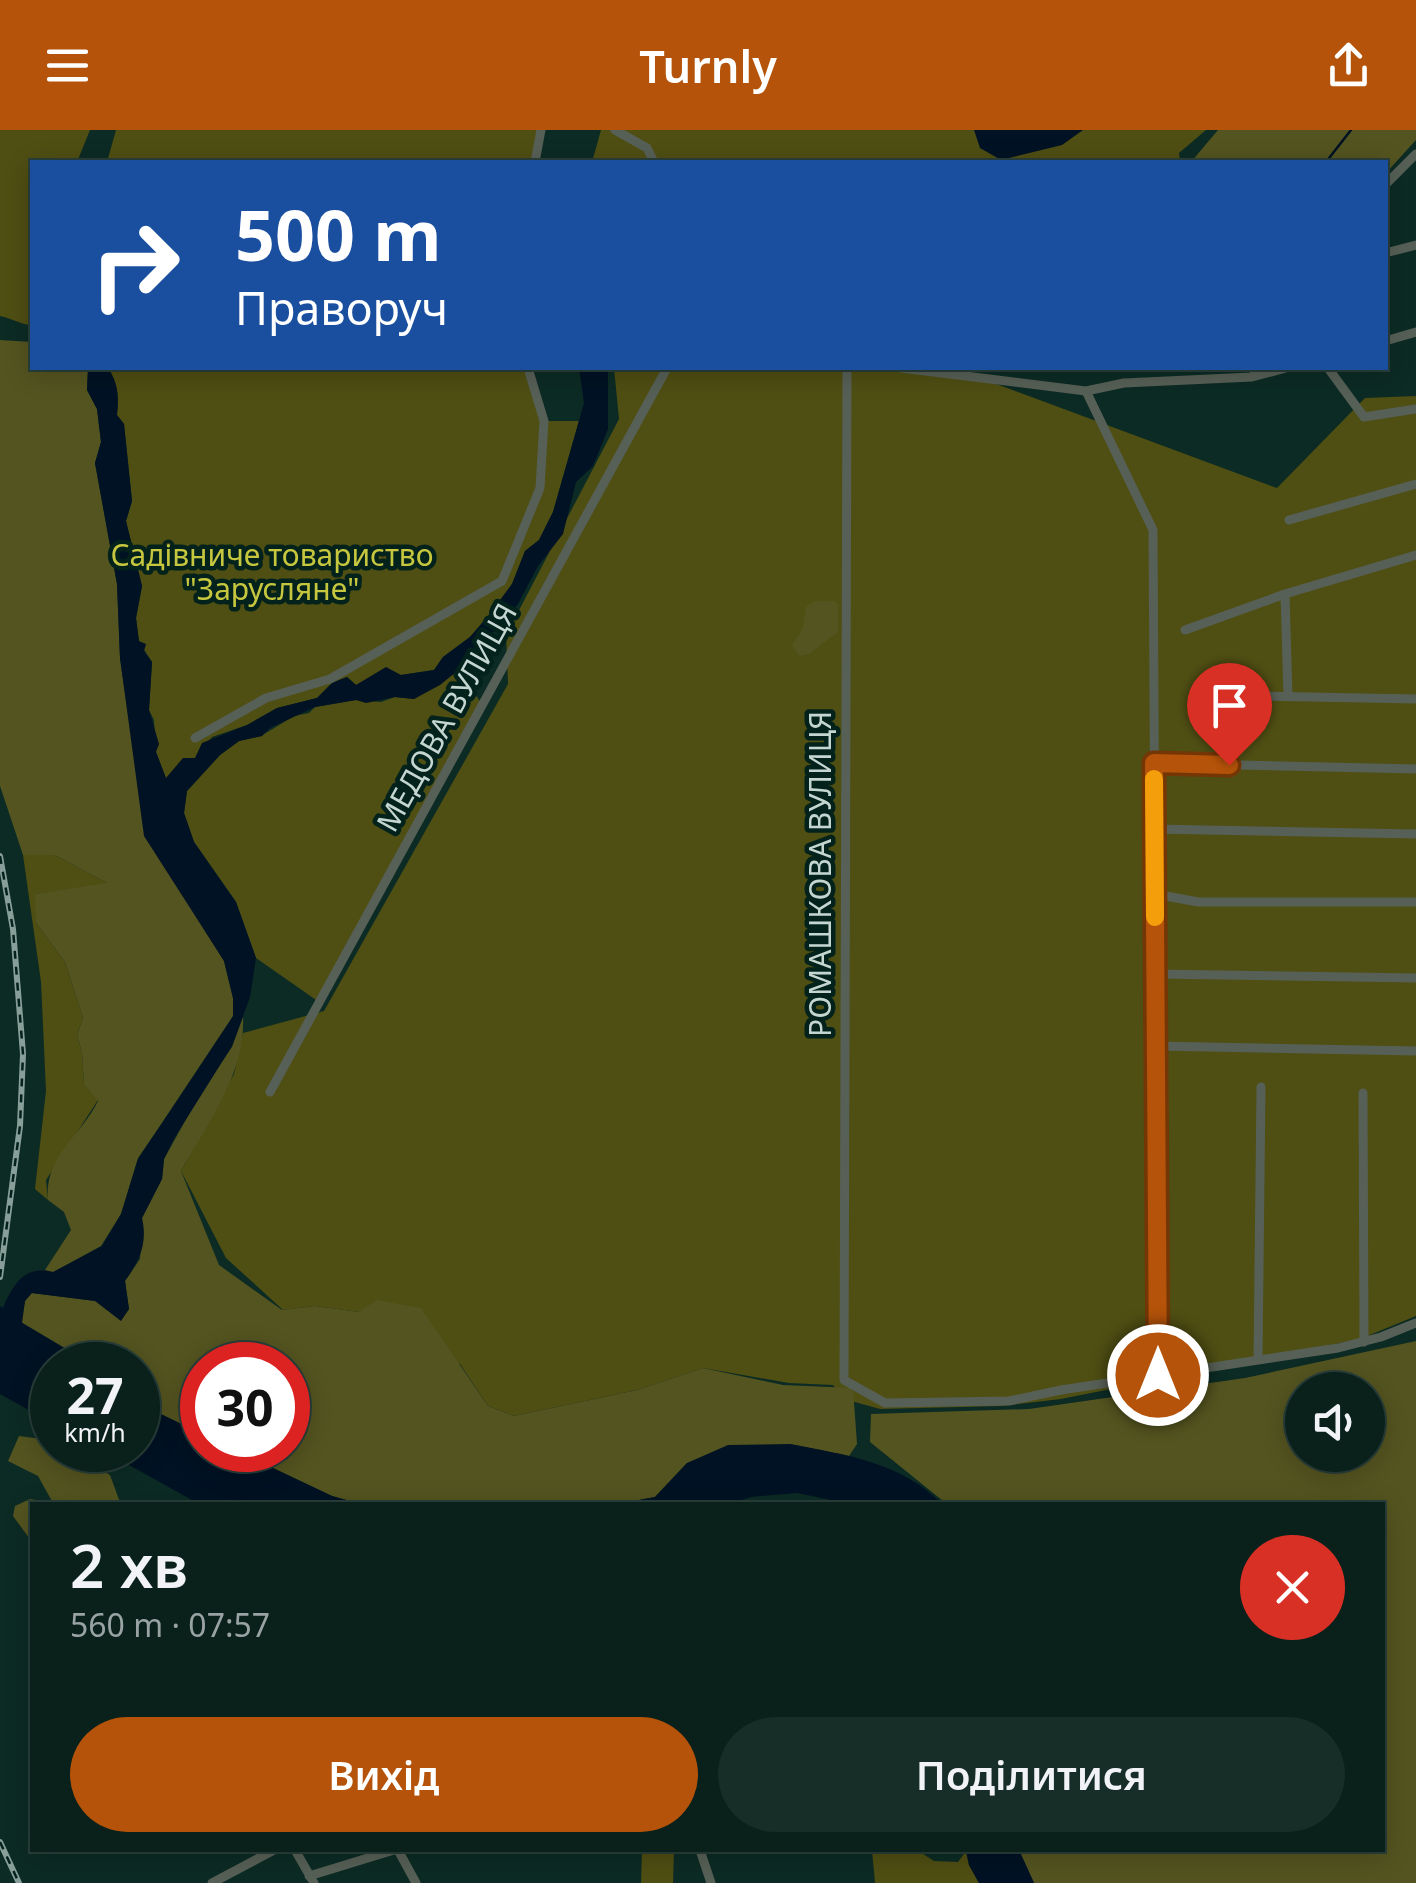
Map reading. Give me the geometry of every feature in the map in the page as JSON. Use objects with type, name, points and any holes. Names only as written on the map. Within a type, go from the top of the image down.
[{"type":"street","points":[[535,160],[541,130]]},
{"type":"street","points":[[616,130],[647,148],[653,160]]},
{"type":"street","points":[[1388,182],[1416,154]]},
{"type":"street","points":[[1388,252],[1416,245]]},
{"type":"street","points":[[1388,339],[1416,332]]},
{"type":"street","points":[[196,738],[266,698],[330,679],[502,581],[540,488],[544,421],[529,370]]},
{"type":"street","name":"МЕДОВА ВУЛИЦЯ","points":[[270,1092],[666,370]]},
{"type":"street","name":"РОМАШКОВА ВУЛИЦЯ","points":[[847,370],[844,1380],[885,1403],[1009,1401],[1158,1375]]},
{"type":"street","points":[[917,370],[1086,391],[1256,372]]},
{"type":"street","points":[[1329,370],[1364,418],[1416,410]]},
{"type":"street","points":[[1086,391],[1153,530],[1158,1375],[1364,1342],[1416,1323]]},
{"type":"street","points":[[1290,520],[1416,484]]},
{"type":"street","points":[[1186,630],[1285,594],[1416,556]]},
{"type":"street","points":[[1285,594],[1288,696]]},
{"type":"street","points":[[1202,695],[1416,699]]},
{"type":"street","points":[[1154,763],[1416,769]]},
{"type":"street","points":[[1154,830],[1416,834]]},
{"type":"street","points":[[1155,894],[1198,902],[1416,902]]},
{"type":"street","points":[[1155,974],[1416,978]]},
{"type":"street","points":[[1156,1046],[1416,1052]]},
{"type":"street","points":[[1258,1360],[1262,1087]]},
{"type":"street","points":[[1363,1092],[1364,1342]]},
{"type":"street","points":[[212,1883],[270,1852]]},
{"type":"street","points":[[296,1852],[311,1879],[390,1852]]},
{"type":"street","points":[[397,1852],[416,1883]]},
{"type":"street","points":[[701,1852],[711,1883]]},
{"type":"green space","points":[[0,130],[90,130],[78,160],[30,160],[30,325],[0,316]]},
{"type":"green space","points":[[116,130],[541,130],[535,160],[108,160]]},
{"type":"green space","points":[[601,130],[1206,130],[1179,153],[1180,160],[593,160]]},
{"type":"green space","name":"Садівниче товариство \"Зарусляне\"","points":[[109,370],[529,370],[544,421],[579,421],[553,512],[539,540],[525,551],[512,584],[489,615],[434,670],[379,674],[356,685],[347,677],[332,683],[317,698],[277,708],[247,725],[212,737],[195,758],[166,779],[156,752],[154,720],[149,710],[152,662],[139,642],[136,618],[142,586],[126,521],[132,501],[124,424],[117,415],[114,379]]},
{"type":"green space","points":[[614,370],[958,370],[1277,488],[1365,398],[1416,396],[1416,1316],[1360,1339],[1061,1399],[1001,1406],[880,1409],[844,1399],[833,1385],[789,1383],[703,1368],[637,1390],[514,1416],[488,1406],[460,1364],[359,1312],[315,1306],[283,1310],[226,1258],[181,1171],[234,1074],[243,1033],[324,1011],[508,684],[506,635],[619,419]]},
{"type":"green space","points":[[458,671],[482,704],[319,1002],[256,958],[236,902],[194,842],[184,813],[187,791],[220,755],[239,741],[261,736],[294,716],[309,713],[315,707],[356,700],[414,699]]},
{"type":"green space","points":[[23,855],[55,855],[109,884],[36,894],[36,923],[65,962],[83,1018],[77,1035],[84,1085],[98,1100],[46,1180],[48,1200],[35,1189],[46,1091],[41,982]]},
{"type":"green space","points":[[642,1852],[674,1852],[673,1883],[641,1883]]},
{"type":"green space","points":[[872,1852],[920,1852],[934,1861],[958,1862],[966,1852],[979,1883],[875,1883]]},
{"type":"shaded area","points":[[1218,130],[1416,130],[1416,140],[1388,171],[1388,160],[1193,160]]},
{"type":"shaded area","points":[[0,340],[30,342],[30,370],[88,370],[87,390],[97,409],[101,442],[95,463],[117,584],[120,658],[128,714],[194,913],[224,961],[233,998],[229,1026],[138,1158],[121,1214],[101,1246],[52,1273],[45,1270],[71,1230],[64,1212],[48,1200],[48,1185],[65,1147],[98,1101],[84,1085],[77,1035],[83,1018],[65,962],[36,923],[35,894],[107,883],[55,855],[23,855],[0,786]]},
{"type":"shaded area","points":[[815,601],[838,604],[838,632],[809,654],[799,656],[792,645],[803,628],[806,607]]},
{"type":"shaded area","points":[[243,1017],[232,1078],[181,1171],[219,1265],[282,1310],[315,1306],[359,1312],[377,1300],[421,1308],[488,1406],[514,1416],[637,1390],[703,1368],[783,1385],[853,1388],[857,1444],[849,1456],[790,1444],[687,1463],[655,1497],[628,1502],[353,1502],[281,1472],[310,1472],[310,1342],[180,1342],[180,1423],[160,1414],[160,1342],[54,1342],[21,1322],[25,1301],[31,1293],[96,1301],[121,1320],[129,1309],[125,1281],[140,1259],[142,1218],[162,1179],[164,1159],[232,1047]]},
{"type":"shaded area","points":[[1416,1341],[1416,1883],[1034,1883],[1020,1852],[1385,1852],[1385,1502],[944,1502],[870,1442],[871,1414],[1029,1409],[1245,1378]]},
{"type":"shaded area","points":[[19,1436],[30,1437],[30,1472],[8,1461]]},
{"type":"shaded area","points":[[30,1472],[105,1472],[110,1475],[120,1502],[52,1502],[38,1476]]},
{"type":"shaded area","points":[[30,1499],[47,1502],[30,1502],[30,1539],[13,1516],[15,1506]]},
{"type":"water","points":[[974,130],[1083,130],[1062,145],[1001,160],[980,148]]},
{"type":"water","points":[[88,370],[109,370],[117,390],[117,415],[124,424],[132,501],[126,521],[142,586],[136,618],[139,641],[146,644],[144,651],[152,662],[149,710],[159,744],[156,752],[166,778],[183,758],[195,758],[202,743],[277,708],[317,698],[332,683],[347,677],[356,685],[386,667],[401,675],[434,670],[443,657],[470,637],[512,584],[525,551],[539,540],[553,512],[584,403],[579,370],[608,370],[608,429],[593,466],[576,482],[563,534],[484,649],[440,685],[414,699],[395,697],[366,703],[356,700],[315,707],[270,728],[262,736],[239,741],[220,755],[187,791],[184,813],[194,842],[236,902],[256,958],[250,997],[232,1046],[164,1159],[162,1179],[142,1218],[141,1252],[125,1281],[129,1309],[121,1321],[95,1301],[32,1293],[25,1301],[22,1323],[54,1342],[30,1342],[30,1411],[0,1394],[0,1306],[3,1308],[27,1274],[53,1272],[102,1246],[121,1214],[138,1159],[233,1016],[224,961],[144,836],[120,658],[117,584],[95,463],[101,442],[97,409],[87,390]]},
{"type":"water","points":[[160,1414],[180,1423],[180,1472],[281,1472],[353,1502],[196,1502],[142,1472],[160,1472]]},
{"type":"water","points":[[790,1444],[872,1462],[910,1479],[940,1502],[841,1502],[797,1493],[735,1502],[628,1502],[655,1497],[687,1463],[728,1445]]},
{"type":"water","points":[[966,1852],[1020,1852],[1034,1883],[979,1883]]},
{"type":"waterway","points":[[1328,160],[1351,130]]},
{"type":"railway","points":[[0,856],[13,929],[23,1054],[20,1126],[0,1277]]},
{"type":"railway","points":[[0,1842],[19,1883]]},
{"type":"slow traffic","points":[[1154,779],[1155,917]]},
{"type":"route","points":[[1158,1375],[1154,763],[1229,765]]}]
